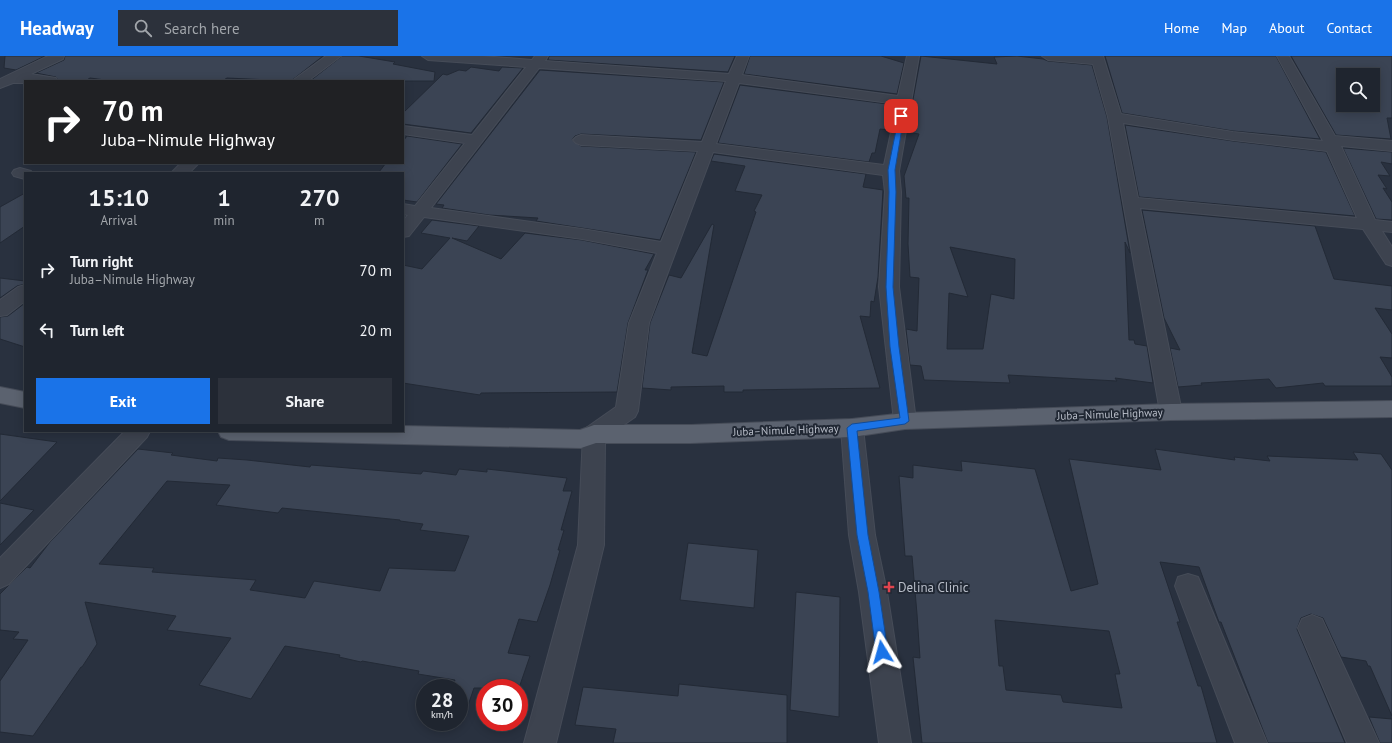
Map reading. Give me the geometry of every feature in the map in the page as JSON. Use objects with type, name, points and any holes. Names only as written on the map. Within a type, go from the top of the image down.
[{"type":"main road","points":[[0,395],[24,400]]},
{"type":"main road","name":"Juba–Nimule Highway","points":[[238,432],[581,439],[594,434],[691,434],[852,428],[905,421],[1171,412],[1392,409]]},
{"type":"street","points":[[2,82],[58,56]]},
{"type":"street","points":[[300,80],[335,56]]},
{"type":"street","points":[[428,56],[538,60],[734,78],[904,101]]},
{"type":"street","points":[[540,743],[591,545],[594,434],[627,411],[639,323],[742,56]]},
{"type":"street","points":[[905,421],[894,347],[890,287],[891,170],[914,56]]},
{"type":"street","points":[[1048,56],[1097,59],[1115,116],[1130,202],[1171,412]]},
{"type":"street","points":[[1283,56],[1332,144],[1368,224],[1392,260]]},
{"type":"street","points":[[404,231],[477,140],[538,60]]},
{"type":"street","points":[[2,82],[20,78],[41,80]]},
{"type":"street","points":[[1115,116],[1233,136],[1332,144],[1392,146]]},
{"type":"street","points":[[404,130],[477,140]]},
{"type":"street","points":[[581,140],[707,147],[891,170]]},
{"type":"street","points":[[180,172],[190,164]]},
{"type":"street","points":[[1130,202],[1392,227]]},
{"type":"street","points":[[404,209],[582,234],[668,249]]},
{"type":"street","points":[[0,310],[24,292]]},
{"type":"street","points":[[852,428],[862,535],[873,592],[895,743]]},
{"type":"street","points":[[0,576],[138,432]]},
{"type":"street","points":[[1188,586],[1251,743]]},
{"type":"street","points":[[1312,628],[1363,743]]},
{"type":"building","points":[[5,56],[45,56],[16,70],[4,68]]},
{"type":"building","points":[[65,56],[323,56],[292,80],[227,78],[224,80],[105,80],[90,78],[87,80],[58,80],[56,77],[36,73],[64,60]]},
{"type":"building","points":[[342,56],[359,56],[395,62],[393,64],[435,72],[434,81],[311,80]]},
{"type":"building","points":[[549,56],[735,56],[728,72],[548,60]]},
{"type":"building","points":[[750,56],[881,56],[904,63],[897,94],[744,74]]},
{"type":"building","points":[[921,56],[997,64],[994,57],[1017,56],[1048,61],[1092,65],[1107,117],[1130,253],[1125,242],[1129,340],[1134,340],[1135,344],[1147,346],[1153,383],[1115,378],[1117,381],[1008,375],[1010,383],[924,380],[921,366],[910,365],[906,329],[917,331],[919,278],[910,277],[908,244],[909,198],[906,198],[904,176],[919,134],[907,132]],"holes":[[[950,247],[1015,259],[1014,299],[991,294],[983,349],[947,349],[949,293],[968,297]]]},
{"type":"building","points":[[1105,56],[1276,56],[1320,139],[1233,131],[1122,113]]},
{"type":"building","points":[[1291,56],[1392,56],[1392,118],[1387,118],[1391,139],[1336,135]]},
{"type":"building","points":[[471,67],[499,71],[502,67],[523,68],[471,133],[404,124],[404,112],[443,74],[447,75],[459,70],[466,71]]},
{"type":"building","points":[[540,70],[724,82],[701,140],[581,134],[575,136],[572,140],[581,146],[696,152],[660,240],[536,221],[538,218],[489,215],[442,208],[444,205],[436,204]]},
{"type":"building","points":[[740,85],[895,105],[890,130],[880,129],[875,153],[872,153],[869,162],[718,143]]},
{"type":"building","points":[[1125,125],[1233,141],[1326,152],[1355,216],[1139,197]]},
{"type":"building","points":[[407,136],[462,144],[417,202],[404,200],[404,172],[379,172],[385,164],[404,164],[404,140]]},
{"type":"building","points":[[1343,148],[1392,152],[1392,164],[1381,162],[1390,176],[1378,175],[1387,189],[1383,188],[1392,202],[1392,220],[1376,219]]},
{"type":"building","points":[[714,154],[866,174],[863,187],[883,190],[878,277],[874,302],[871,301],[870,317],[860,316],[880,388],[743,390],[743,392],[724,392],[724,386],[671,387],[671,390],[642,388],[650,323],[669,275],[681,278],[712,224],[714,225],[692,353],[707,356],[756,212],[754,211],[762,195],[735,191],[745,166],[711,161]]},
{"type":"building","points":[[24,194],[24,227],[0,243],[0,207]]},
{"type":"building","points":[[1142,210],[1315,226],[1334,279],[1392,286],[1392,310],[1375,308],[1392,334],[1392,358],[1380,357],[1392,377],[1392,386],[1325,386],[1323,383],[1276,388],[1269,379],[1201,383],[1202,385],[1178,387],[1170,348],[1180,350],[1164,318]]},
{"type":"building","points":[[432,220],[479,226],[467,241],[452,238],[501,259],[525,233],[582,240],[654,254],[645,270],[648,270],[628,323],[617,392],[481,393],[480,395],[404,383],[404,265],[422,269],[450,238],[421,233]]},
{"type":"building","points":[[0,278],[24,281],[24,284],[17,286],[0,298]]},
{"type":"building","points":[[24,304],[24,347],[0,339],[0,317],[8,316]]},
{"type":"building","points":[[0,434],[57,442],[0,501]]},
{"type":"building","points":[[138,449],[173,453],[171,455],[217,461],[218,458],[310,467],[311,465],[421,474],[423,471],[456,475],[459,469],[487,472],[487,469],[567,478],[563,491],[572,491],[561,530],[564,530],[558,550],[560,550],[537,622],[519,619],[508,653],[530,656],[522,679],[476,679],[476,688],[474,688],[468,706],[468,679],[449,679],[418,674],[419,671],[361,662],[339,657],[340,655],[285,646],[251,699],[199,685],[231,638],[167,630],[176,616],[85,602],[97,644],[82,667],[33,736],[0,732],[0,681],[28,640],[13,639],[19,632],[0,630],[0,594],[27,567],[30,568],[50,542]],"holes":[[[167,481],[230,485],[216,505],[278,513],[282,508],[400,520],[423,524],[420,530],[469,536],[455,571],[389,568],[380,591],[314,581],[305,598],[250,590],[256,580],[152,572],[154,568],[99,564]]]},
{"type":"building","points":[[1155,449],[1235,460],[1234,457],[1270,461],[1267,456],[1358,460],[1353,452],[1381,454],[1392,470],[1392,716],[1370,666],[1368,666],[1366,661],[1341,657],[1323,618],[1311,614],[1301,618],[1297,629],[1345,743],[1268,743],[1221,622],[1219,622],[1199,567],[1160,562],[1180,622],[1177,622],[1198,686],[1201,686],[1217,743],[922,743],[913,657],[920,658],[917,614],[912,556],[905,556],[899,476],[913,478],[913,465],[962,471],[961,461],[1035,469],[1071,591],[1098,584],[1069,459],[1161,470]],"holes":[[[995,620],[1109,631],[1120,674],[1115,674],[1122,708],[1063,702],[1061,695],[1006,690],[1003,666],[999,666]]]},
{"type":"building","points":[[0,503],[34,510],[0,545]]},
{"type":"building","points":[[688,543],[758,550],[754,608],[680,600]]},
{"type":"building","points":[[796,592],[840,597],[839,717],[790,710]]},
{"type":"building","points":[[679,684],[787,695],[787,743],[613,743],[616,729],[575,725],[583,687],[678,696]]},
{"type":"building","points":[[1369,717],[1392,719],[1392,743],[1380,743]]},
{"type":"place","name":"Delina Clinic","points":[[889,587]]},
{"type":"route","points":[[882,652],[873,592],[862,535],[852,428],[905,421],[894,347],[890,287],[891,170],[901,116]]}]
